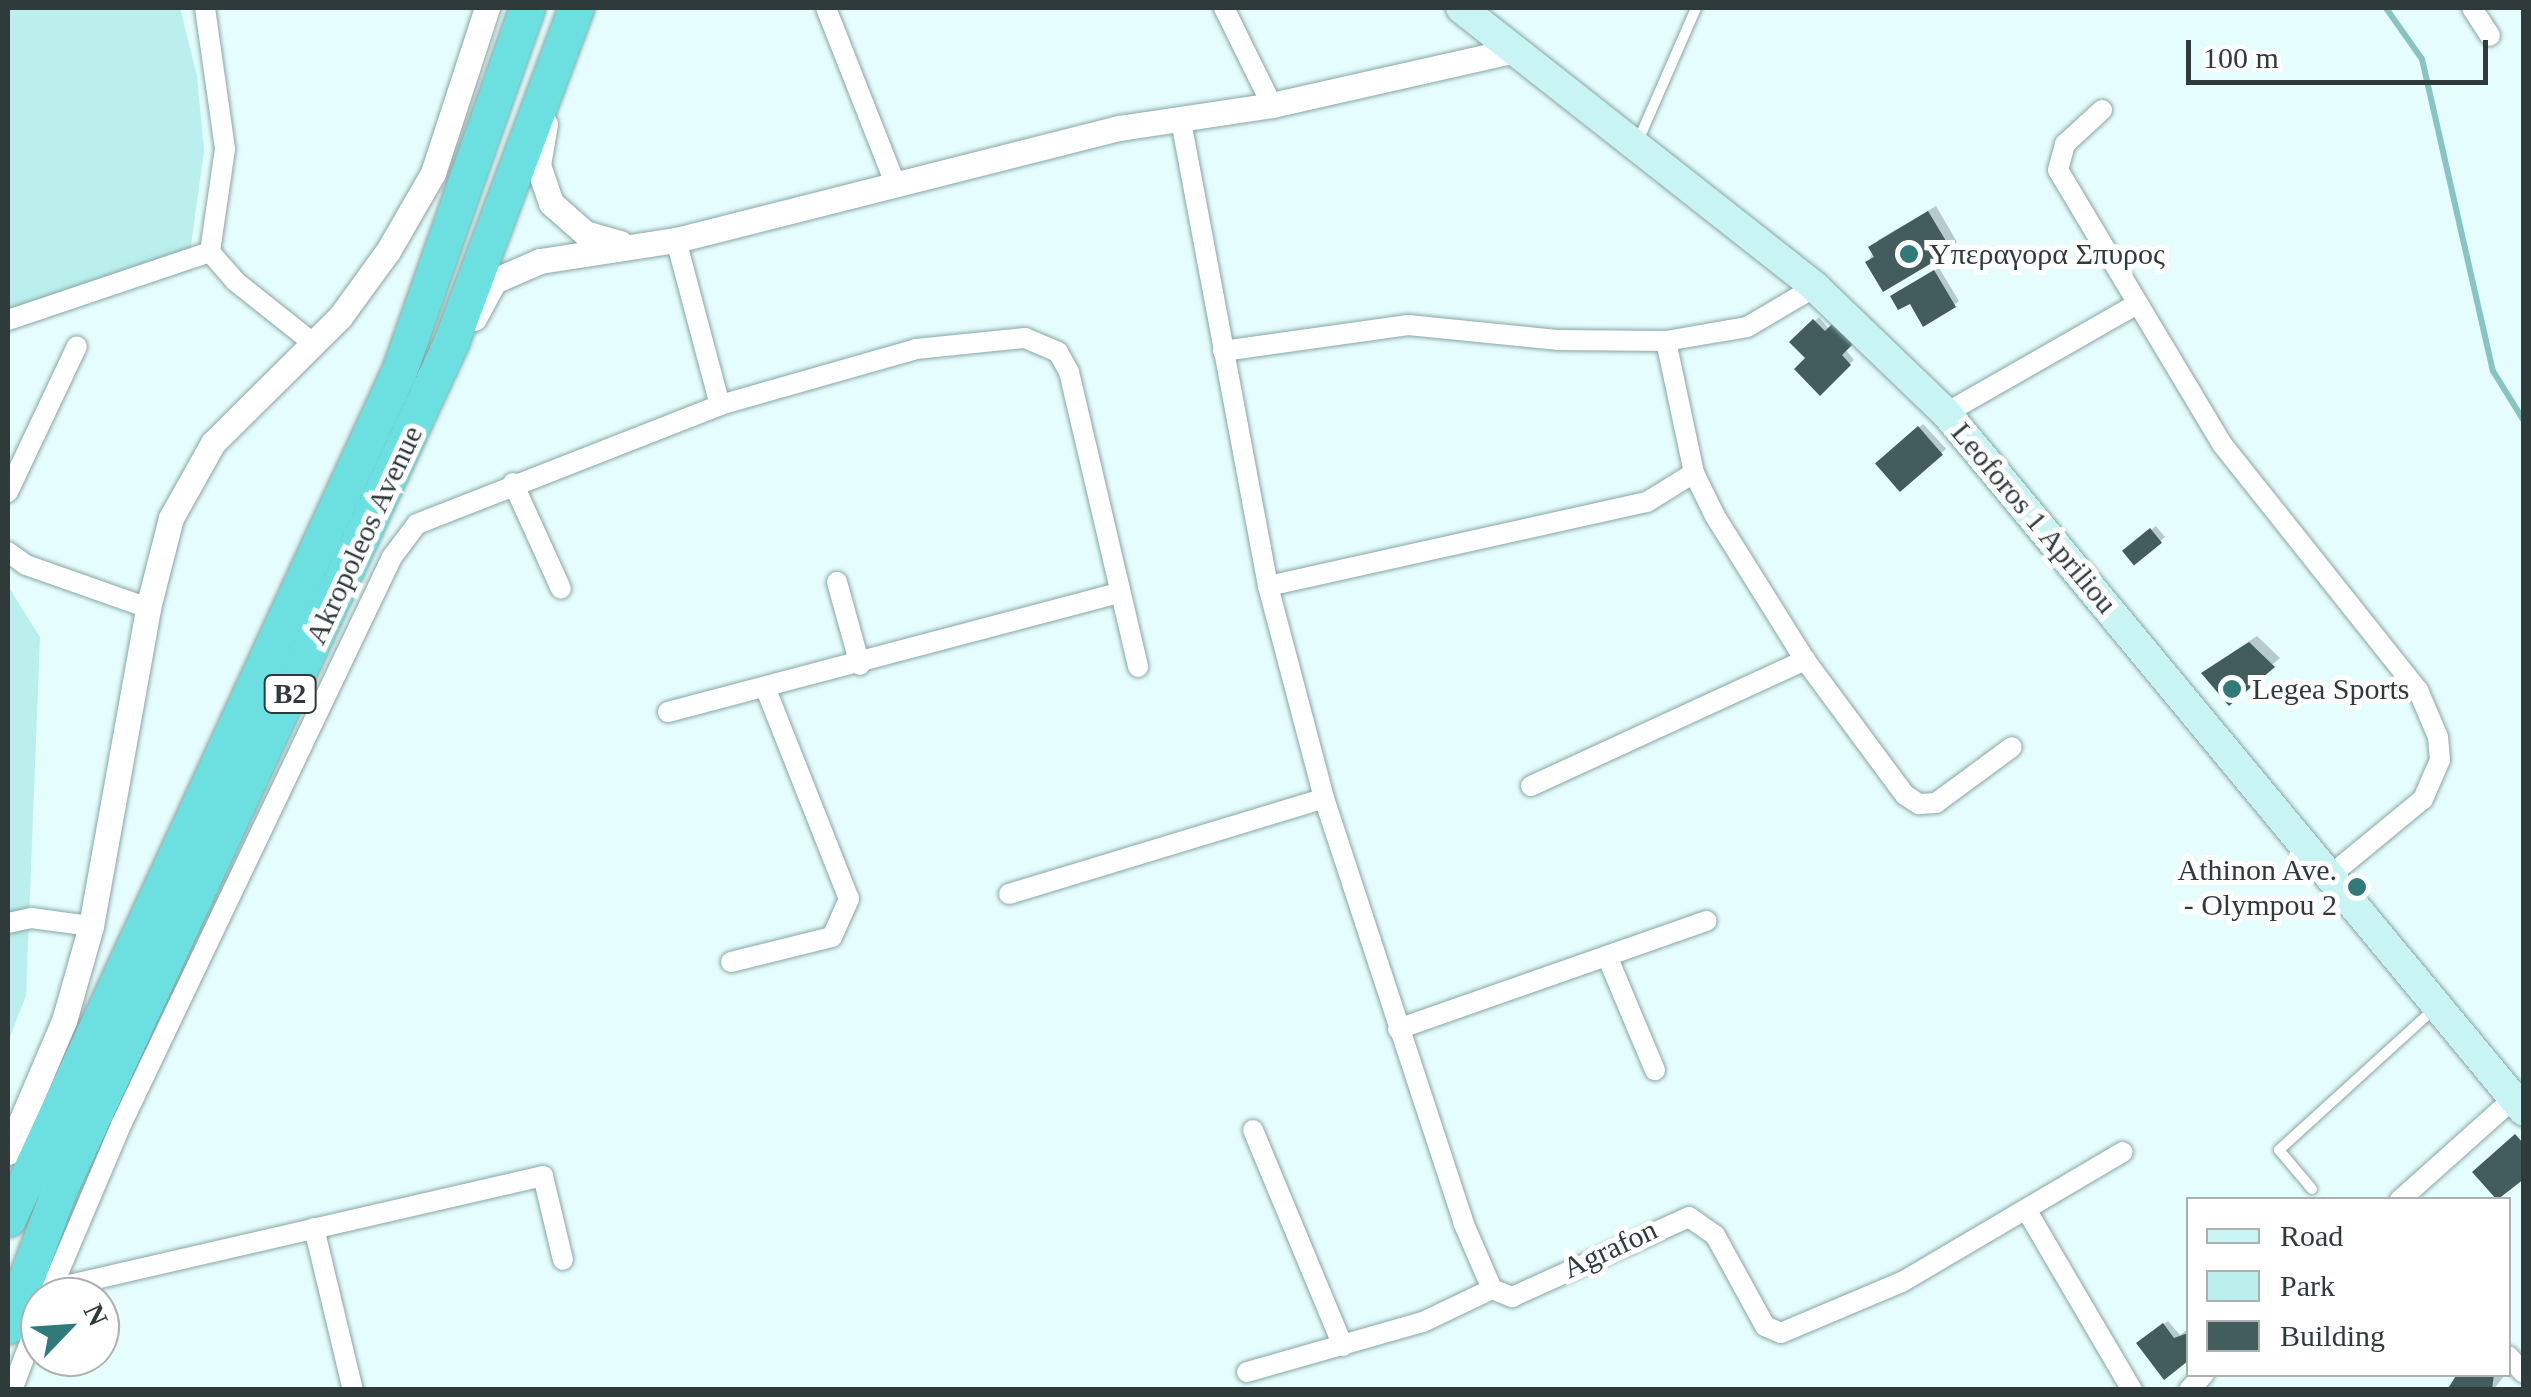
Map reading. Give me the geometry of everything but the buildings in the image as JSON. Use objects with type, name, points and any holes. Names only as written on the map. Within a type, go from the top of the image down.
[{"type":"highway","name":"Akropoleos Avenue","points":[[8,1220],[399,372],[527,8]]},
{"type":"highway","name":"Akropoleos Avenue","points":[[8,1326],[60,1188],[408,440],[561,56],[576,8]]},
{"type":"main road","name":"Leoforos 1 Apriliou","points":[[1462,8],[1815,286],[1946,413],[2326,879],[2518,1106]]},
{"type":"street","points":[[205,8],[225,148],[210,252],[235,281],[313,342]]},
{"type":"street","points":[[8,1152],[64,1021],[92,926],[148,608],[188,479],[243,408],[362,290],[434,172],[487,8]]},
{"type":"street","points":[[826,8],[894,181]]},
{"type":"street","points":[[1224,8],[1272,105]]},
{"type":"street","points":[[2472,8],[2490,36]]},
{"type":"street","points":[[408,440],[494,282],[540,261],[676,240],[894,181],[1119,128],[1272,105],[1512,50]]},
{"type":"street","points":[[561,56],[540,142],[543,184],[551,203],[584,233],[630,246]]},
{"type":"street","points":[[2102,110],[2065,144],[2058,170],[2135,306],[2222,444],[2430,710],[2440,760],[2423,799],[2326,879]]},
{"type":"street","points":[[1181,121],[1268,586],[1324,798],[1398,1029],[1492,1288],[1422,1322],[1247,1372]]},
{"type":"street","points":[[676,240],[720,405]]},
{"type":"street","points":[[8,320],[210,252]]},
{"type":"street","points":[[1222,351],[1408,326],[1559,340],[1666,341],[1748,327],[1815,286]]},
{"type":"street","points":[[1946,413],[2135,306]]},
{"type":"street","points":[[57,1277],[121,1125],[404,535],[440,511],[720,405],[916,348],[1026,338],[1048,344],[1069,372],[1138,667]]},
{"type":"street","points":[[1666,341],[1694,473],[1805,660],[1905,795],[1919,804],[1936,803],[2012,747]]},
{"type":"street","points":[[8,492],[77,346]]},
{"type":"street","points":[[1268,586],[1647,502],[1694,473]]},
{"type":"street","points":[[514,484],[561,590]]},
{"type":"street","points":[[8,552],[26,566],[148,608]]},
{"type":"street","points":[[837,582],[860,665]]},
{"type":"street","points":[[668,712],[766,690],[1118,593]]},
{"type":"street","points":[[1531,786],[1805,660]]},
{"type":"street","points":[[730,962],[832,937],[849,899],[766,690]]},
{"type":"street","points":[[1009,894],[1324,798]]},
{"type":"street","points":[[8,923],[32,918],[92,926]]},
{"type":"street","points":[[1398,1029],[1707,922]]},
{"type":"street","points":[[1607,956],[1655,1070]]},
{"type":"street","points":[[2404,1197],[2518,1106]]},
{"type":"street","points":[[1253,1130],[1343,1346]]},
{"type":"street","points":[[2123,1152],[2027,1211],[2132,1390]]},
{"type":"street","points":[[115,1277],[543,1176],[563,1260]]},
{"type":"street","name":"Agrafon","points":[[1492,1288],[1512,1297],[1688,1217],[1715,1235],[1772,1333],[1902,1282],[2027,1211]]},
{"type":"street","points":[[314,1228],[353,1390]]},
{"type":"lane","points":[[1636,146],[1668,60],[1696,8]]},
{"type":"lane","points":[[2312,1189],[2279,1150],[2434,1009]]},
{"type":"green space","points":[[8,8],[180,8],[197,75],[204,151],[190,253],[177,271],[8,326]]},
{"type":"green space","points":[[8,586],[40,637],[26,996],[8,1042]]},
{"type":"waterway","points":[[2386,8],[2422,59],[2493,371],[2524,421]]},
{"type":"place","name":"Υπεραγορα Σπυρος","points":[[1909,254]]},
{"type":"place","name":"Legea Sports","points":[[2232,689]]},
{"type":"place","name":"Athinon Ave. - Olympou 2","points":[[2357,887]]}]
